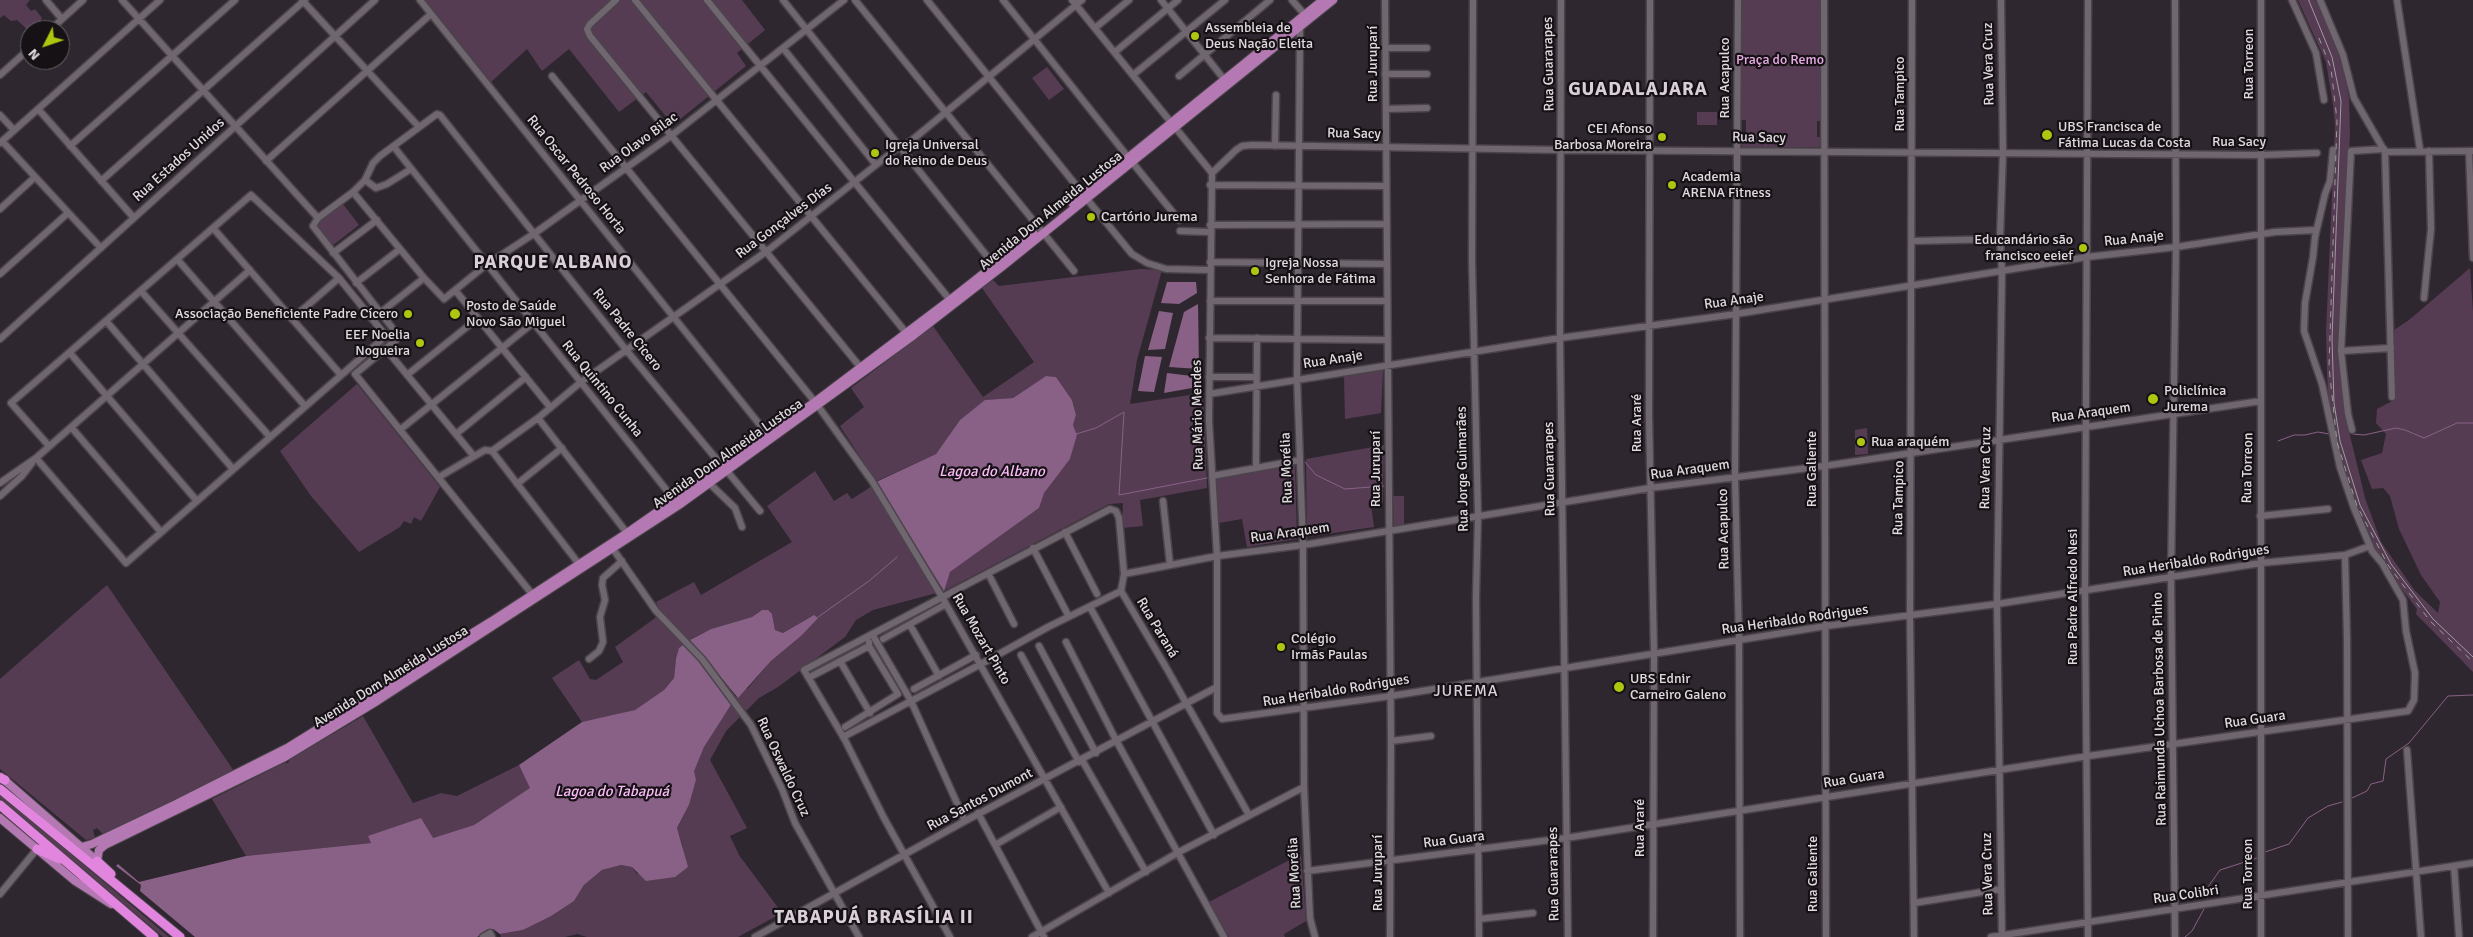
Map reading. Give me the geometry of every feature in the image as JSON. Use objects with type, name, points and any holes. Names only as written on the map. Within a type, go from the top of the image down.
[{"type":"highway","points":[[0,788],[180,937]]},
{"type":"highway","points":[[0,805],[154,937]]},
{"type":"highway","points":[[37,849],[69,863]]},
{"type":"highway","points":[[97,861],[131,892],[139,902]]},
{"type":"main road","name":"Avenida Dom Almeida Lustosa","points":[[82,847],[104,842],[283,758],[376,699],[532,594],[613,548],[816,404],[908,336],[1016,252],[1287,33],[1323,0]]},
{"type":"main road","name":"Avenida Dom Almeida Lustosa","points":[[1287,33],[1300,27],[1333,0]]},
{"type":"main road","name":"Avenida Dom Almeida Lustosa","points":[[834,391],[861,368],[908,336],[994,265],[1016,252]]},
{"type":"main road","name":"Avenida Dom Almeida Lustosa","points":[[403,681],[581,567],[627,533],[709,483],[768,435],[816,404]]},
{"type":"main road","points":[[2,778],[97,861]]},
{"type":"main road","points":[[0,818],[81,886],[124,912]]},
{"type":"main road","points":[[97,861],[99,850],[104,842]]},
{"type":"street","points":[[46,0],[62,19],[83,0]]},
{"type":"street","points":[[122,0],[266,161],[316,220]]},
{"type":"street","points":[[101,248],[1,142],[160,0]]},
{"type":"street","points":[[70,146],[235,0]]},
{"type":"street","points":[[101,181],[303,0],[419,127],[373,163],[365,180],[353,192],[316,220],[314,228],[397,334],[396,340],[355,374],[532,594]]},
{"type":"street","name":"Rua Estados Unidos","points":[[0,339],[375,0]]},
{"type":"street","points":[[266,161],[431,14],[420,0]]},
{"type":"street","points":[[616,0],[590,24],[588,28],[590,36],[861,368]]},
{"type":"street","points":[[635,0],[908,336]]},
{"type":"street","points":[[708,0],[950,300]]},
{"type":"street","points":[[783,0],[994,265]]},
{"type":"street","name":"Rua Olavo Bilac","points":[[424,278],[444,299],[486,264],[535,233],[672,135],[844,0]]},
{"type":"street","points":[[855,0],[1074,270]]},
{"type":"street","points":[[927,0],[1132,254],[1147,263],[1166,269],[1210,270]]},
{"type":"street","points":[[1002,0],[1179,220]]},
{"type":"street","name":"Rua Gonçalves Días","points":[[492,451],[538,418],[581,382],[675,317],[718,284],[767,252],[900,146],[906,145],[988,76],[1035,41],[1074,3],[1082,0]]},
{"type":"street","points":[[1095,28],[1129,0]]},
{"type":"street","points":[[1161,0],[1225,82]]},
{"type":"street","points":[[1114,52],[1178,0]]},
{"type":"street","points":[[1134,75],[1225,0]]},
{"type":"street","points":[[1179,76],[1270,0]]},
{"type":"street","points":[[1292,0],[1305,15]]},
{"type":"street","name":"Rua Juruparí","points":[[1385,0],[1385,186],[1391,696],[1390,937]]},
{"type":"street","name":"Rua Jorge Guimarães","points":[[1473,0],[1474,351],[1478,516],[1479,937]]},
{"type":"street","name":"Rua Guararapes","points":[[1561,0],[1560,338],[1568,937]]},
{"type":"street","name":"Rua Araré","points":[[1650,0],[1650,488],[1654,653],[1653,937]]},
{"type":"street","name":"Rua Acapulco","points":[[1738,0],[1735,476],[1739,640],[1740,937]]},
{"type":"street","name":"Rua Galiente","points":[[1824,0],[1826,937]]},
{"type":"street","name":"Rua Tampico","points":[[1912,0],[1913,284],[1910,617],[1914,937]]},
{"type":"street","name":"Rua Vera Cruz","points":[[2001,0],[2003,152],[2000,239],[2002,271],[1997,604],[2002,936]]},
{"type":"street","name":"Rua Padre Alfredo Nesi","points":[[2088,0],[2085,590],[2088,756],[2088,937]]},
{"type":"street","name":"Rua Raimunda Uchoa Barbosa de Pinho","points":[[2175,0],[2176,247],[2171,577],[2175,937]]},
{"type":"street","name":"Rua Torreon","points":[[2261,0],[2261,937]]},
{"type":"street","points":[[2292,0],[2316,53],[2324,100]]},
{"type":"street","points":[[2320,0],[2343,55],[2354,98],[2385,151],[2392,397]]},
{"type":"street","points":[[2397,0],[2420,150]]},
{"type":"street","points":[[1074,3],[1212,173]]},
{"type":"street","name":"Rua Oscar Pedroso Horta","points":[[431,14],[768,435]]},
{"type":"street","name":"Rua Morélia","points":[[1300,27],[1297,378],[1303,545],[1304,788],[1310,918],[1314,937]]},
{"type":"street","points":[[783,48],[876,165]]},
{"type":"street","points":[[1385,48],[1426,48]]},
{"type":"street","points":[[0,75],[20,57]]},
{"type":"street","points":[[1385,74],[1428,74]]},
{"type":"street","name":"Rua Mozart Pinto","points":[[552,76],[816,404],[872,481],[976,655],[1109,893]]},
{"type":"street","points":[[1275,146],[1276,95]]},
{"type":"street","points":[[1386,109],[1426,108]]},
{"type":"street","points":[[38,110],[134,218]]},
{"type":"street","name":"Rua Padre Cícero","points":[[419,127],[438,114],[535,233],[627,351],[760,511]]},
{"type":"street","points":[[0,115],[14,130]]},
{"type":"street","name":"Rua Sacy","points":[[1212,173],[1242,146],[2262,155],[2317,153]]},
{"type":"street","name":"Rua Quintino Cunha","points":[[394,147],[677,502]]},
{"type":"street","points":[[2333,150],[2330,181],[2316,230],[2305,302],[2304,331],[2322,384],[2342,473],[2370,546]]},
{"type":"street","points":[[2424,298],[2431,229],[2429,150]]},
{"type":"street","points":[[2352,430],[2348,414],[2341,351],[2351,151],[2471,151],[2473,258]]},
{"type":"street","points":[[365,180],[376,188],[387,184],[411,169]]},
{"type":"street","name":"Rua Mário Mendes","points":[[1212,173],[1210,185],[1209,394],[1217,556],[1217,713],[1224,720]]},
{"type":"street","points":[[0,209],[35,177]]},
{"type":"street","points":[[1210,185],[1385,186]]},
{"type":"street","points":[[353,192],[424,278],[380,313]]},
{"type":"street","points":[[36,458],[126,562],[386,336],[339,278],[251,195],[11,403],[49,446]]},
{"type":"street","points":[[0,274],[68,213]]},
{"type":"street","points":[[333,253],[377,220]]},
{"type":"street","points":[[1210,224],[1386,224]]},
{"type":"street","points":[[213,228],[341,375]]},
{"type":"street","name":"Rua Anaje","points":[[1209,394],[1297,378],[1560,338],[1736,314],[2087,257],[2176,247],[2262,233],[2316,230]]},
{"type":"street","points":[[1180,232],[1210,232]]},
{"type":"street","points":[[1913,240],[2000,239]]},
{"type":"street","points":[[356,283],[400,249]]},
{"type":"street","points":[[177,259],[305,406]]},
{"type":"street","points":[[1210,262],[1386,264]]},
{"type":"street","points":[[0,483],[36,458],[250,270]]},
{"type":"street","points":[[292,318],[339,278]]},
{"type":"street","points":[[455,290],[550,408]]},
{"type":"street","points":[[142,291],[270,437]]},
{"type":"street","points":[[1210,301],[1387,301]]},
{"type":"street","points":[[407,375],[478,318]]},
{"type":"street","points":[[106,322],[233,469]]},
{"type":"street","points":[[401,429],[533,322]]},
{"type":"street","points":[[1209,338],[1387,340]]},
{"type":"street","points":[[1256,468],[1257,338]]},
{"type":"street","points":[[385,348],[474,455]]},
{"type":"street","points":[[2341,351],[2391,348]]},
{"type":"street","points":[[70,353],[197,500]]},
{"type":"street","points":[[456,434],[526,377]]},
{"type":"street","points":[[1209,377],[1256,377]]},
{"type":"street","name":"Rua Araquem","points":[[1124,574],[1217,556],[1303,545],[1563,504],[1650,488],[1824,466],[2261,401]]},
{"type":"street","points":[[538,418],[627,533]]},
{"type":"street","points":[[71,427],[161,532]]},
{"type":"street","points":[[517,484],[562,448]]},
{"type":"street","points":[[439,478],[474,455],[485,450],[492,451],[581,567]]},
{"type":"street","points":[[0,496],[22,476],[36,458]]},
{"type":"street","points":[[1212,476],[1300,460]]},
{"type":"street","points":[[709,483],[735,508],[742,527]]},
{"type":"street","points":[[1163,501],[1170,565]]},
{"type":"street","name":"Rua Paraná","points":[[843,736],[804,670],[1110,508],[1116,510],[1119,518],[1124,574],[1121,591],[1249,816]]},
{"type":"street","points":[[2260,516],[2328,510]]},
{"type":"street","points":[[1065,532],[1097,594]]},
{"type":"street","name":"Rua Heribaldo Rodrigues","points":[[1224,720],[1391,696],[1564,666],[1826,626],[1910,617],[2261,563],[2345,555],[2370,546]]},
{"type":"street","name":"Rua Guara","points":[[1307,871],[1566,838],[2088,756],[2405,712],[2413,704],[2416,690],[2414,665],[2406,631],[2403,600],[2370,546]]},
{"type":"street","name":"Rua Oswaldo Cruz","points":[[613,548],[656,610],[702,659],[751,725],[782,789],[795,823],[859,937]]},
{"type":"street","points":[[1033,548],[1067,612]]},
{"type":"street","points":[[2345,555],[2348,937]]},
{"type":"street","points":[[589,659],[599,651],[603,642],[600,617],[605,600],[602,578],[622,561]]},
{"type":"street","points":[[988,572],[1014,624]]},
{"type":"street","points":[[950,937],[843,736],[1048,627],[1121,591]]},
{"type":"street","points":[[884,639],[946,604]]},
{"type":"street","points":[[1090,607],[1214,835]]},
{"type":"street","points":[[910,625],[939,676]]},
{"type":"street","points":[[845,727],[898,694],[869,646],[871,635]]},
{"type":"street","points":[[871,635],[911,701],[965,820]]},
{"type":"street","points":[[1066,642],[1116,742],[1224,937]]},
{"type":"street","points":[[812,676],[869,646]]},
{"type":"street","points":[[1039,646],[1096,753]]},
{"type":"street","points":[[914,689],[976,655]]},
{"type":"street","points":[[1021,655],[1080,761],[1146,872]]},
{"type":"street","points":[[840,661],[870,712]]},
{"type":"street","name":"Rua Santos Dumont","points":[[755,937],[965,820],[1096,753],[1217,687]]},
{"type":"street","points":[[1391,741],[1431,736]]},
{"type":"street","points":[[2407,750],[2421,937]]},
{"type":"street","points":[[1032,937],[1043,934],[1178,852],[1304,788]]},
{"type":"street","points":[[995,845],[1061,807]]},
{"type":"street","points":[[978,814],[1043,934]]},
{"type":"street","points":[[0,894],[37,849]]},
{"type":"street","name":"Rua Colibri","points":[[1991,937],[2473,863]]},
{"type":"street","points":[[2454,866],[2459,937]]},
{"type":"street","points":[[1914,903],[2001,889]]},
{"type":"street","points":[[1479,919],[1533,913]]},
{"type":"street","points":[[483,937],[491,935]]},
{"type":"green space","points":[[0,0],[30,0],[26,5],[31,11],[35,9],[42,18],[41,20],[20,20],[20,23],[17,20],[11,21],[4,15],[0,18]]},
{"type":"green space","points":[[425,0],[742,0],[765,30],[737,53],[746,66],[673,125],[646,92],[619,112],[569,49],[542,71],[527,49],[491,82]]},
{"type":"green space","name":"Praça do Remo","points":[[1740,0],[1821,0],[1821,121],[1817,121],[1817,137],[1821,137],[1821,145],[1819,147],[1743,147],[1740,144],[1740,138],[1746,138],[1746,120],[1740,120]]},
{"type":"green space","points":[[2298,0],[2317,0],[2339,50],[2349,98],[2350,134],[2341,296],[2348,427],[2365,498],[2381,542],[2415,591],[2438,613],[2440,602],[2421,575],[2399,529],[2390,496],[2383,488],[2372,489],[2361,460],[2382,453],[2386,434],[2376,423],[2377,409],[2396,399],[2394,330],[2409,320],[2470,268],[2473,312],[2473,672],[2416,614],[2417,609],[2391,575],[2370,540],[2348,490],[2329,407],[2327,373],[2326,332],[2335,126],[2333,105],[2326,62]]},
{"type":"green space","points":[[1047,67],[1064,89],[1049,100],[1032,78]]},
{"type":"green space","points":[[1697,112],[1717,112],[1717,125],[1697,125]]},
{"type":"green space","points":[[343,204],[359,225],[332,246],[316,224]]},
{"type":"green space","points":[[1140,269],[1162,270],[1137,360],[1130,404],[1203,393],[1207,488],[1140,500],[1143,526],[1122,528],[1123,503],[1109,504],[944,591],[873,610],[856,620],[845,637],[778,687],[759,698],[726,731],[710,760],[747,828],[730,836],[739,855],[782,913],[738,937],[587,937],[577,934],[565,937],[501,937],[500,934],[523,930],[574,901],[584,885],[602,870],[621,865],[632,867],[637,874],[683,847],[677,829],[689,805],[696,780],[693,771],[704,747],[729,706],[723,693],[686,643],[676,659],[674,678],[664,690],[635,710],[609,717],[582,722],[552,678],[579,660],[590,679],[596,680],[623,662],[615,647],[655,618],[660,611],[656,602],[694,582],[701,595],[792,542],[767,506],[815,471],[834,501],[847,493],[852,499],[869,488],[876,481],[840,426],[864,407],[851,388],[933,326],[983,397],[1034,362],[982,288],[993,280],[999,286]],"holes":[[[1046,376],[1056,377],[1072,400],[1076,415],[1073,425],[1077,435],[1070,459],[1043,493],[1039,508],[950,572],[943,590],[877,481],[936,454],[960,420],[986,400],[1013,398]],[[762,610],[772,614],[775,630],[783,633],[814,615],[801,636],[771,661],[748,688],[736,697],[691,639],[711,629],[752,617]]]},
{"type":"green space","points":[[1383,370],[1381,413],[1345,419],[1344,375]]},
{"type":"green space","points":[[357,384],[440,487],[421,521],[414,517],[411,524],[404,521],[400,527],[359,552],[311,496],[280,451]]},
{"type":"green space","name":"Rua araquém","points":[[1867,428],[1868,454],[1855,455],[1855,430]]},
{"type":"green space","points":[[1384,445],[1383,502],[1371,505],[1374,527],[1307,537],[1306,459]]},
{"type":"green space","points":[[1295,463],[1297,539],[1247,547],[1242,519],[1219,523],[1216,473]]},
{"type":"green space","points":[[1393,496],[1404,496],[1404,524],[1394,526]]},
{"type":"green space","points":[[107,585],[234,771],[103,834],[97,828],[93,830],[95,838],[86,840],[0,769],[0,679]]},
{"type":"green space","points":[[363,716],[413,803],[441,793],[457,796],[519,765],[531,788],[474,825],[433,838],[368,836],[371,843],[246,856],[212,799],[284,763],[288,763],[290,759]]},
{"type":"green space","points":[[0,794],[169,937],[163,937],[0,799]]},
{"type":"green space","points":[[1301,854],[1306,921],[1284,934],[1285,937],[1229,937],[1209,902]]},
{"type":"water","points":[[1167,282],[1196,282],[1197,293],[1179,304],[1161,303]]},
{"type":"water","points":[[1198,304],[1199,369],[1169,367],[1184,312]]},
{"type":"water","points":[[1159,311],[1173,313],[1165,349],[1148,350]]},
{"type":"water","points":[[1145,356],[1162,357],[1154,392],[1138,391]]},
{"type":"water","points":[[1167,373],[1192,376],[1192,388],[1164,393]]},
{"type":"water","name":"Lagoa do Albano","points":[[1046,376],[1056,377],[1072,400],[1076,415],[1073,425],[1077,435],[1070,459],[1044,493],[1039,508],[950,572],[944,591],[876,482],[936,454],[960,420],[985,400],[1013,398]]},
{"type":"water","points":[[762,610],[768,610],[772,614],[775,630],[783,633],[814,615],[818,618],[801,636],[771,661],[738,698],[690,640],[711,629],[752,617]]},
{"type":"water","name":"Lagoa do Tabapuá","points":[[686,643],[732,703],[704,747],[694,771],[696,780],[689,805],[677,828],[688,867],[675,877],[646,881],[632,867],[621,865],[602,870],[584,885],[574,901],[551,916],[523,930],[500,934],[493,929],[477,937],[195,937],[140,891],[141,885],[116,866],[118,864],[139,882],[246,856],[371,843],[368,836],[421,818],[433,838],[474,825],[530,788],[519,765],[582,722],[635,710],[664,690],[674,678],[679,648]]},
{"type":"waterway","points":[[1076,434],[1096,428],[1124,412],[1119,495],[1207,478]]},
{"type":"waterway","points":[[2353,434],[2364,435],[2396,428],[2424,438],[2457,423],[2473,423]]},
{"type":"waterway","points":[[2278,441],[2294,435],[2318,432],[2329,434]]},
{"type":"waterway","points":[[1305,462],[1316,475],[1345,489],[1384,486]]},
{"type":"waterway","points":[[1227,476],[1279,467]]},
{"type":"waterway","points":[[818,617],[869,581],[897,557]]},
{"type":"waterway","points":[[2352,798],[2367,791],[2371,784],[2383,781],[2386,759],[2409,743],[2448,696],[2473,695]]},
{"type":"waterway","points":[[2265,852],[2289,844],[2308,818],[2328,806],[2342,802]]},
{"type":"waterway","points":[[2207,898],[2208,887],[2220,870],[2257,858]]},
{"type":"waterway","points":[[2185,937],[2192,931],[2204,909]]},
{"type":"tram line","points":[[2309,1],[2332,57],[2341,101],[2332,339],[2334,403],[2340,441],[2360,505],[2391,564],[2433,619],[2473,657]]},
{"type":"railway","points":[[2319,38],[2331,68],[2337,120],[2329,367],[2337,442],[2357,506],[2388,565],[2430,621],[2473,662]]},
{"type":"place","name":"Assembleia de Deus Nação Eleita","points":[[1195,36]]},
{"type":"place","name":"UBS Francisca de Fátima Lucas da Costa","points":[[2047,135]]},
{"type":"place","name":"CEI Afonso Barbosa Moreira","points":[[1662,137]]},
{"type":"place","name":"Igreja Universal do Reino de Deus","points":[[875,153]]},
{"type":"place","name":"Academia ARENA Fitness","points":[[1672,185]]},
{"type":"place","name":"Cartório Jurema","points":[[1091,217]]},
{"type":"place","name":"Educandário são francisco eeief","points":[[2083,248]]},
{"type":"place","name":"Igreja Nossa Senhora de Fátima","points":[[1255,271]]},
{"type":"place","name":"Associação Beneficiente Padre Cícero","points":[[408,314]]},
{"type":"place","name":"Posto de Saúde Novo São Miguel","points":[[455,314]]},
{"type":"place","name":"EEF Noelia Nogueira","points":[[420,343]]},
{"type":"place","name":"Policlínica Jurema","points":[[2153,399]]},
{"type":"place","name":"Rua araquém","points":[[1861,442]]},
{"type":"place","name":"Colégio Irmãs Paulas","points":[[1281,647]]},
{"type":"place","name":"UBS Ednir Carneiro Galeno","points":[[1619,687]]},
{"type":"district","name":"GUADALAJARA","points":[[1638,90]]},
{"type":"district","name":"PARQUE ALBANO","points":[[553,263]]},
{"type":"district","name":"JUREMA","points":[[1466,692]]},
{"type":"district","name":"TABAPUÁ BRASÍLIA II","points":[[874,918]]}]
